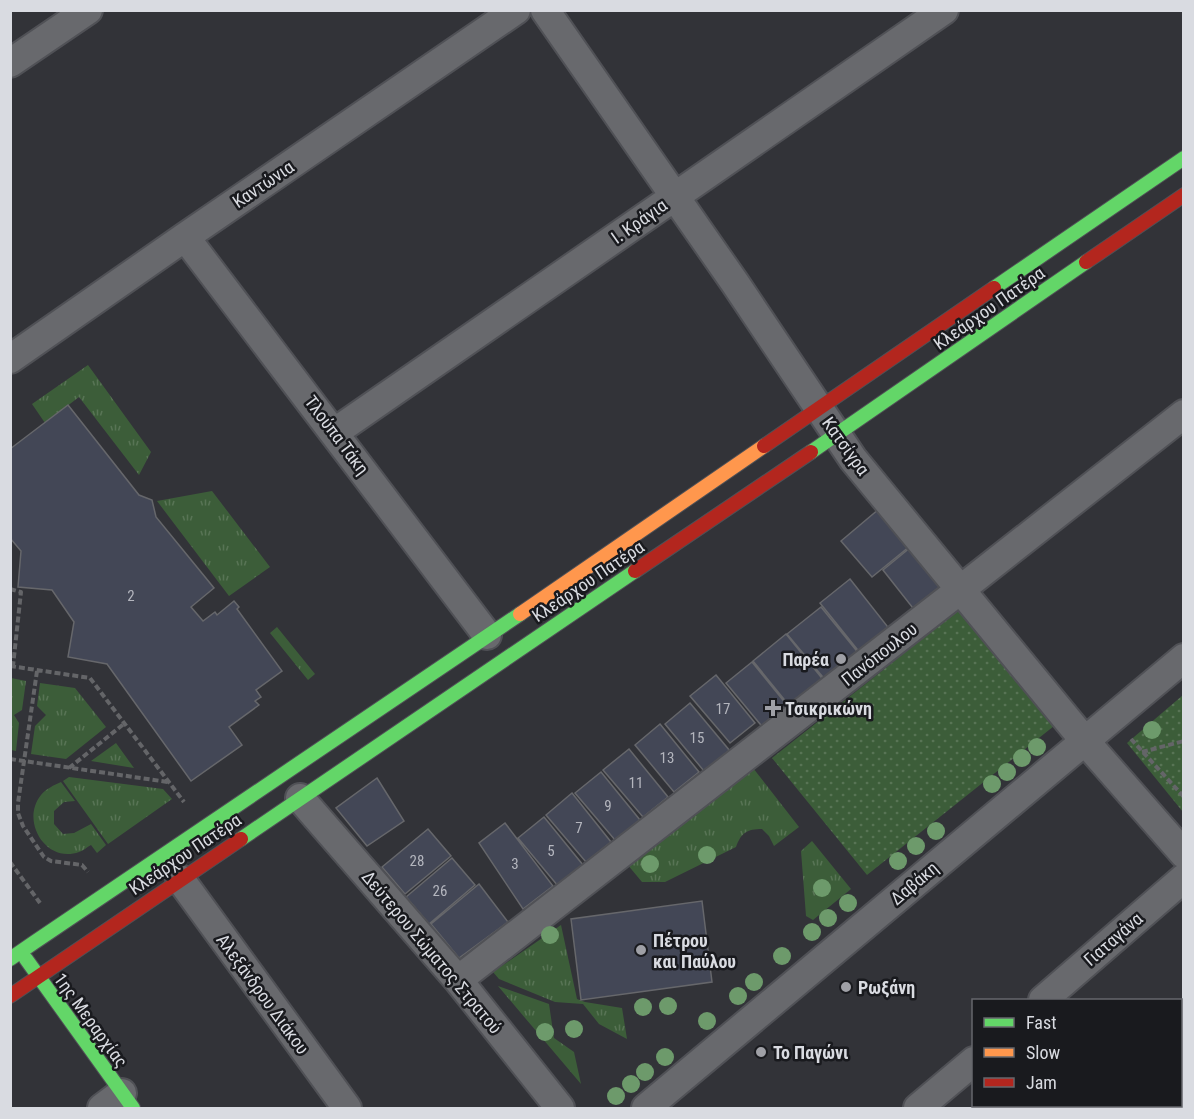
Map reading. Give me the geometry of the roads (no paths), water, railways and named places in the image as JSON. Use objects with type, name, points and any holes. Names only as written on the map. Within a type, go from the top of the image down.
[{"type":"street","points":[[10,63],[88,10]]},
{"type":"street","name":"Καντώνια","points":[[10,359],[516,10]]},
{"type":"street","name":"Κατσίγρα","points":[[544,10],[735,283],[853,459],[1084,740],[1184,854]]},
{"type":"street","name":"Ι. Κράγια","points":[[335,432],[944,10]]},
{"type":"street","name":"Κλεάρχου Πατέρα","points":[[16,955],[202,826],[395,699],[1184,158]]},
{"type":"street","name":"Κλεάρχου Πατέρα","points":[[10,996],[836,435],[1184,195]]},
{"type":"street","name":"Τλούπα Τάκη","points":[[185,237],[487,635]]},
{"type":"street","name":"Πανόπουλου","points":[[458,980],[1184,414]]},
{"type":"street","name":"Δαβάκη","points":[[646,1108],[1184,658]]},
{"type":"street","name":"Δεύτερου Σώματος Στρατού","points":[[300,798],[458,980],[560,1108]]},
{"type":"street","name":"Γιαταγάνα","points":[[1044,999],[1184,878]]},
{"type":"street","name":"Αλεξάνδρου Διάκου","points":[[180,879],[347,1108]]},
{"type":"street","name":"1ης Μεραρχίας","points":[[10,938],[16,955],[38,977],[119,1103]]},
{"type":"street","points":[[918,1108],[972,1063]]},
{"type":"place","name":"Παρέα","points":[[841,659]]},
{"type":"place","name":"Τσικρικώνη","points":[[773,708]]},
{"type":"place","name":"Πέτρου και Παύλου","points":[[641,950]]},
{"type":"place","name":"Ρωξάνη","points":[[846,987]]},
{"type":"place","name":"Το Παγώνι","points":[[761,1052]]}]
